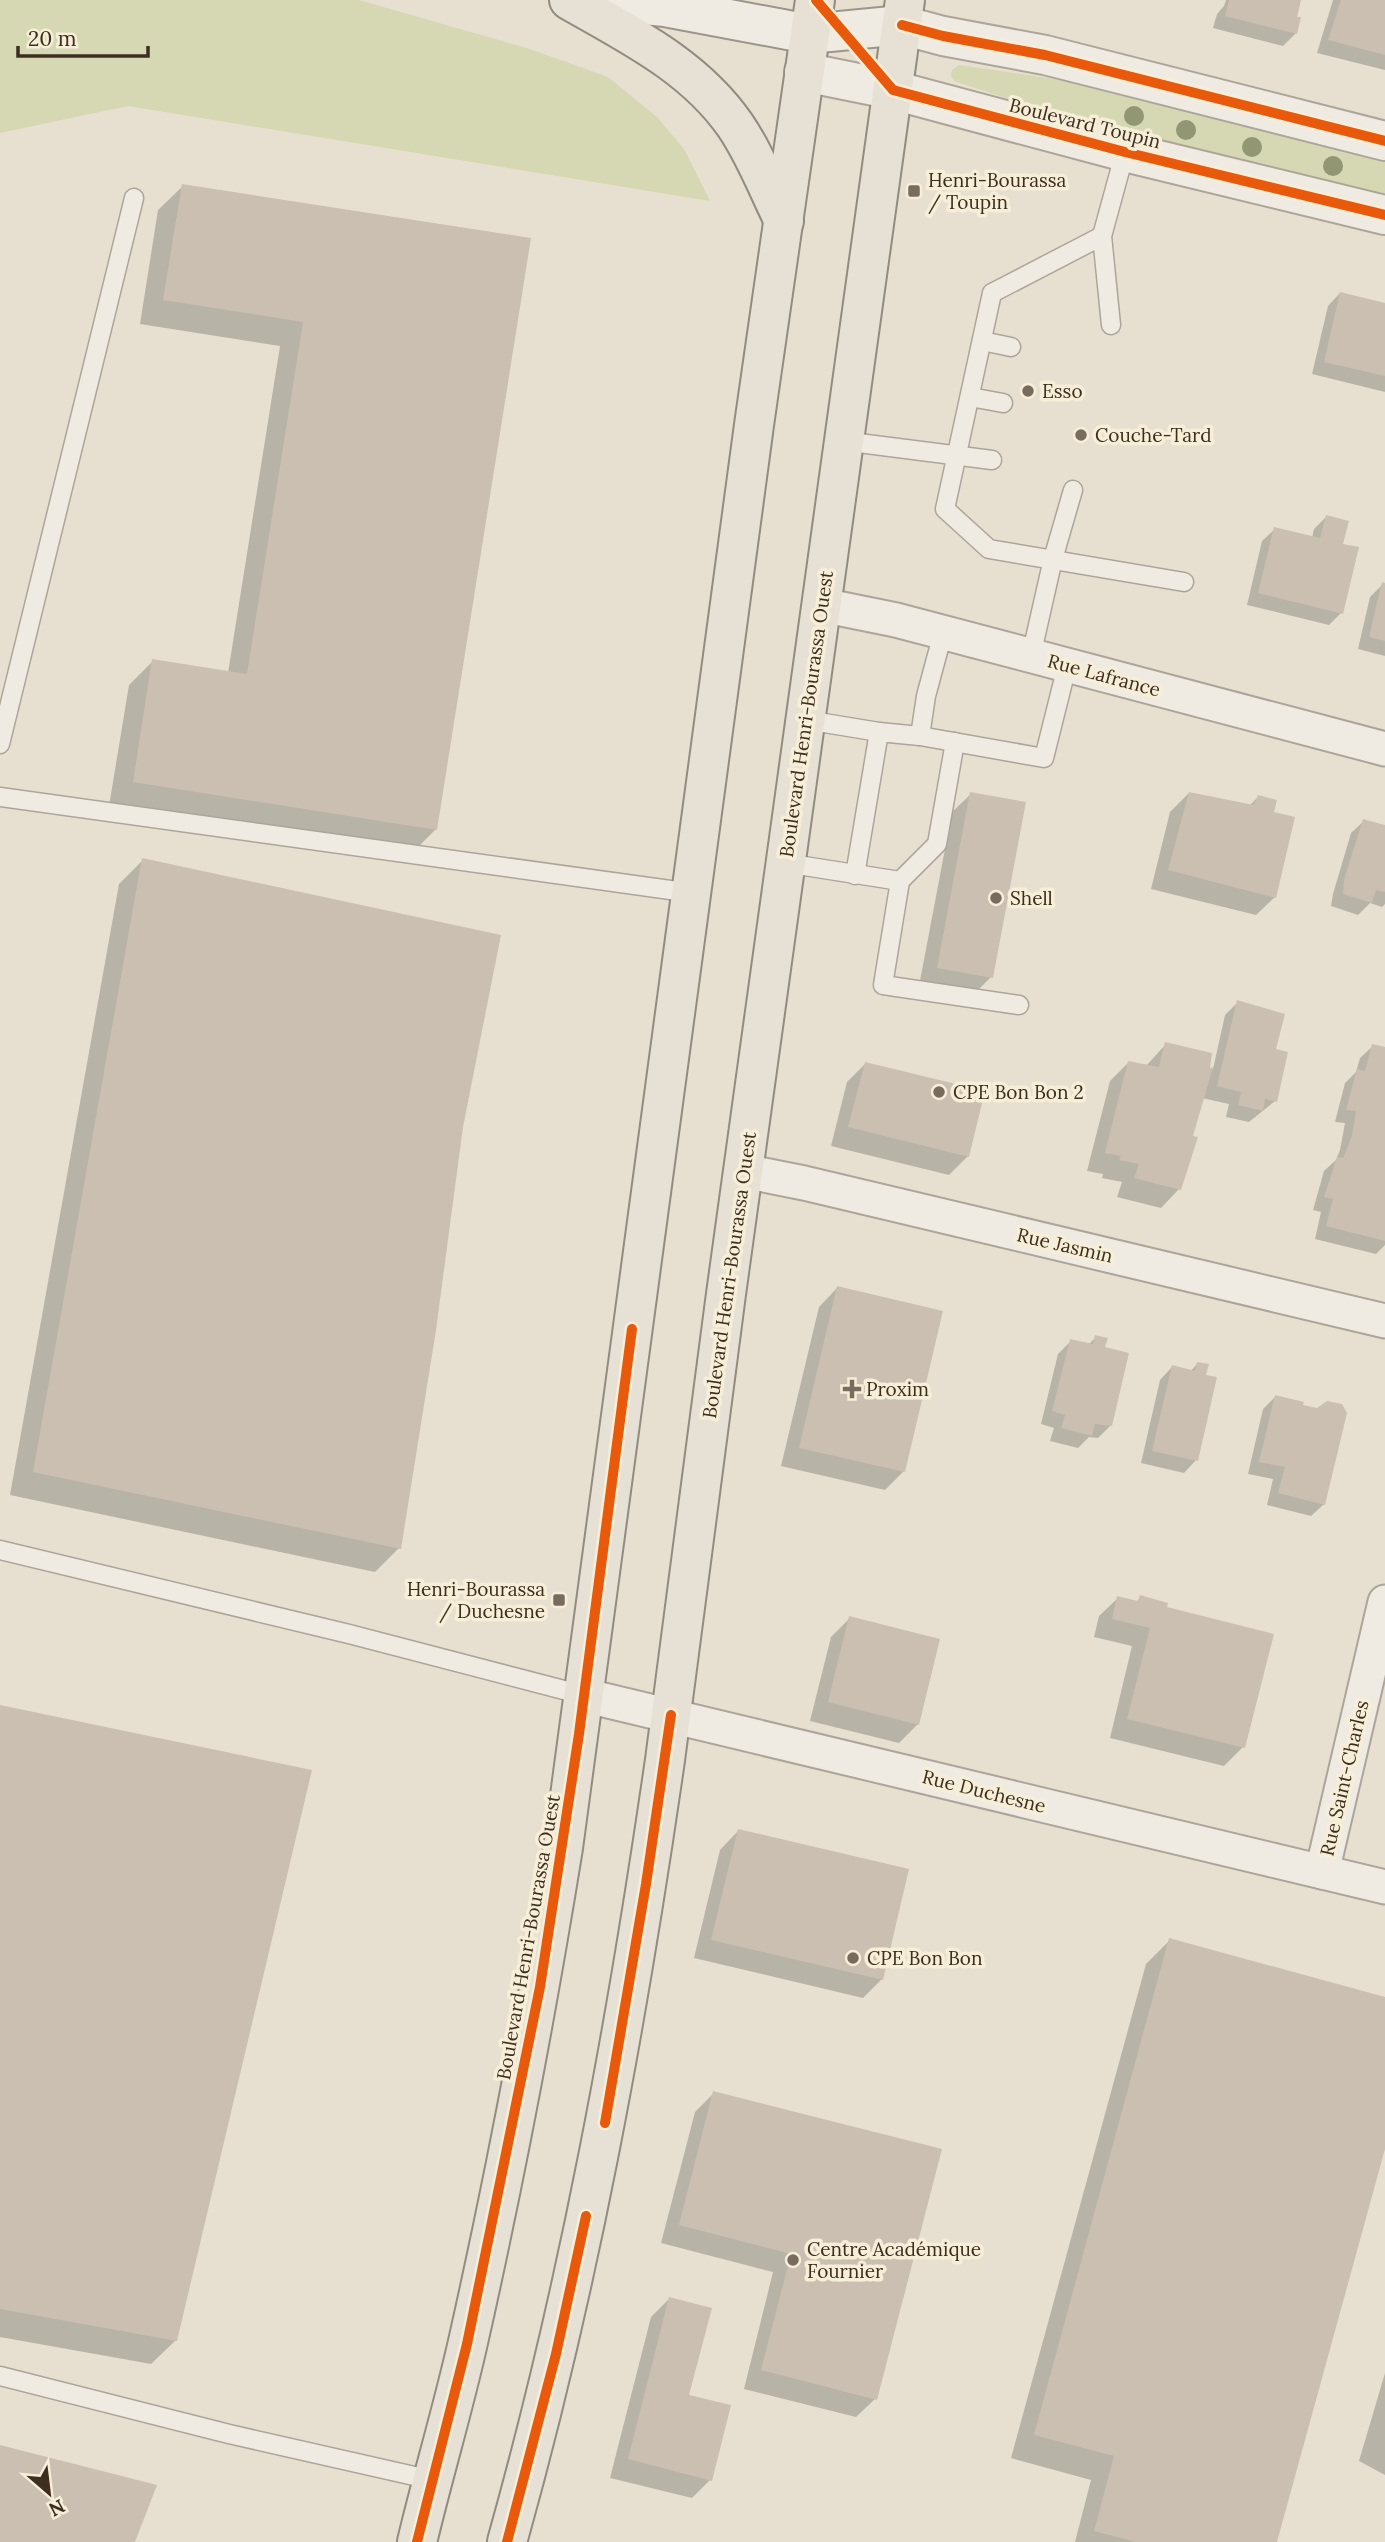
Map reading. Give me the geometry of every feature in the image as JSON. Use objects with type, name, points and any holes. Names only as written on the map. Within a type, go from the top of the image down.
[{"type":"main road","points":[[569,0],[674,62],[714,101],[732,120],[748,147],[784,221]]},
{"type":"main road","name":"Boulevard Henri-Bourassa Ouest","points":[[417,2542],[470,2331],[540,1987],[563,1848],[754,425],[814,11]]},
{"type":"main road","name":"Boulevard Henri-Bourassa Ouest","points":[[506,2542],[553,2368],[606,2123],[644,1897],[903,12]]},
{"type":"street","points":[[590,0],[665,7],[903,12],[943,36],[1045,55],[1385,141]]},
{"type":"street","name":"Boulevard Toupin","points":[[804,72],[893,90],[1125,152],[1385,215]]},
{"type":"street","name":"Rue Lafrance","points":[[822,605],[896,620],[1385,749]]},
{"type":"street","name":"Rue Jasmin","points":[[744,1171],[1385,1321]]},
{"type":"street","name":"Rue Saint-Charles","points":[[1322,1872],[1385,1602]]},
{"type":"street","name":"Rue Duchesne","points":[[583,1695],[1385,1887]]},
{"type":"lane","points":[[1111,324],[1102,236],[1125,152]]},
{"type":"lane","points":[[0,744],[135,198]]},
{"type":"lane","points":[[1102,236],[992,293],[945,509],[989,549],[1184,582]]},
{"type":"lane","points":[[982,341],[1011,347]]},
{"type":"lane","points":[[970,397],[1003,403]]},
{"type":"lane","points":[[844,441],[992,460]]},
{"type":"lane","points":[[1031,656],[1053,559],[1073,490]]},
{"type":"lane","points":[[920,736],[926,696],[943,633]]},
{"type":"lane","points":[[806,720],[920,736],[1044,758],[1067,666]]},
{"type":"lane","points":[[855,874],[879,732]]},
{"type":"lane","points":[[955,742],[937,844],[900,881],[883,985],[1020,1005]]},
{"type":"lane","points":[[0,797],[692,893]]},
{"type":"lane","points":[[785,863],[900,881]]},
{"type":"lane","points":[[0,1550],[349,1634],[583,1695]]},
{"type":"lane","points":[[0,2376],[229,2434],[432,2480]]},
{"type":"green space","points":[[0,0],[359,0],[530,49],[608,77],[657,117],[684,149],[710,201],[128,106],[0,133]]},
{"type":"green space","points":[[959,65],[1062,80],[1385,159],[1385,199],[1082,123],[954,81],[952,70]]},
{"type":"building","points":[[1229,0],[1301,0],[1297,34],[1225,16]]},
{"type":"building","points":[[1341,0],[1385,0],[1385,55],[1328,40]]},
{"type":"building","points":[[182,184],[531,238],[437,830],[133,782],[152,659],[247,674],[303,322],[163,300]]},
{"type":"building","points":[[1340,292],[1385,303],[1385,376],[1324,362]]},
{"type":"building","points":[[1326,515],[1349,521],[1343,544],[1359,547],[1343,614],[1258,593],[1274,527],[1320,538]]},
{"type":"building","points":[[1382,582],[1385,583],[1385,641],[1369,637]]},
{"type":"building","points":[[970,792],[1026,802],[993,978],[937,968]]},
{"type":"building","points":[[1189,792],[1254,805],[1258,795],[1277,800],[1274,812],[1295,817],[1276,898],[1168,870]]},
{"type":"building","points":[[1363,819],[1385,825],[1385,892],[1376,890],[1372,903],[1343,894],[1344,880]]},
{"type":"building","points":[[142,858],[501,935],[463,1127],[436,1330],[401,1549],[33,1472]]},
{"type":"building","points":[[1237,1000],[1285,1014],[1276,1049],[1288,1052],[1277,1102],[1265,1099],[1263,1111],[1238,1105],[1241,1092],[1217,1086]]},
{"type":"building","points":[[1165,1042],[1212,1053],[1210,1068],[1213,1067],[1193,1136],[1198,1137],[1181,1190],[1134,1178],[1139,1164],[1119,1160],[1121,1156],[1105,1153],[1128,1061],[1159,1067]]},
{"type":"building","points":[[1372,1044],[1385,1047],[1385,1241],[1326,1226],[1333,1199],[1324,1197],[1337,1157],[1343,1158],[1352,1136],[1356,1111],[1346,1110],[1357,1069],[1365,1071]]},
{"type":"building","points":[[865,1062],[985,1091],[969,1157],[848,1127]]},
{"type":"building","points":[[837,1286],[943,1311],[905,1472],[799,1448]]},
{"type":"building","points":[[1095,1335],[1108,1338],[1105,1347],[1129,1353],[1112,1426],[1095,1424],[1092,1436],[1061,1428],[1065,1415],[1052,1411],[1070,1339],[1093,1344]]},
{"type":"building","points":[[1197,1362],[1209,1364],[1206,1375],[1217,1377],[1198,1461],[1152,1451],[1172,1365],[1195,1371]]},
{"type":"building","points":[[1275,1395],[1317,1408],[1327,1401],[1342,1404],[1347,1413],[1325,1505],[1278,1493],[1285,1467],[1259,1462]]},
{"type":"building","points":[[1140,1595],[1168,1603],[1167,1607],[1274,1634],[1245,1748],[1127,1719],[1150,1628],[1112,1619],[1117,1596],[1138,1601]]},
{"type":"building","points":[[849,1616],[940,1639],[919,1725],[828,1702]]},
{"type":"building","points":[[0,1705],[312,1770],[177,2341],[0,2309]]},
{"type":"building","points":[[738,1829],[909,1869],[883,1980],[711,1940]]},
{"type":"building","points":[[1169,1938],[1385,1997],[1385,2149],[1277,2542],[1136,2542],[1094,2531],[1114,2456],[1034,2435]]},
{"type":"building","points":[[713,2091],[942,2149],[877,2400],[761,2370],[791,2254],[679,2225]]},
{"type":"building","points":[[669,2297],[712,2308],[689,2395],[731,2405],[712,2481],[628,2459]]},
{"type":"building","points":[[0,2445],[157,2485],[135,2542],[0,2542]]},
{"type":"cycle path","points":[[816,0],[893,90],[1125,152],[1385,215]]},
{"type":"cycle path","points":[[902,25],[943,36],[1045,55],[1385,141]]},
{"type":"cycle path","points":[[417,2542],[467,2344],[540,1987],[579,1734],[632,1329]]},
{"type":"cycle path","points":[[605,2123],[646,1884],[671,1715]]},
{"type":"cycle path","points":[[507,2542],[556,2354],[586,2216]]},
{"type":"place","name":"Henri-Bourassa / Toupin","points":[[914,191]]},
{"type":"place","name":"Esso","points":[[1028,391]]},
{"type":"place","name":"Couche-Tard","points":[[1081,435]]},
{"type":"place","name":"Shell","points":[[996,898]]},
{"type":"place","name":"CPE Bon Bon 2","points":[[939,1092]]},
{"type":"place","name":"Proxim","points":[[852,1389]]},
{"type":"place","name":"Henri-Bourassa / Duchesne","points":[[559,1600]]},
{"type":"place","name":"CPE Bon Bon","points":[[853,1958]]},
{"type":"place","name":"Centre Académique Fournier","points":[[793,2260]]}]
